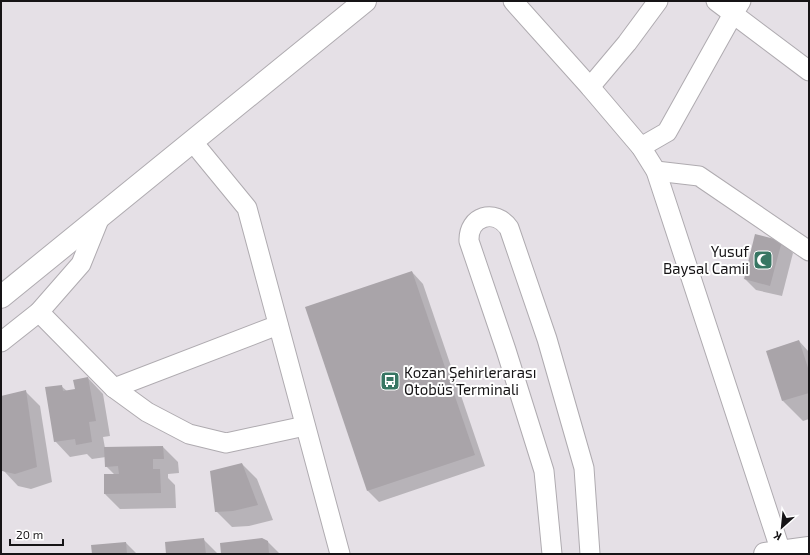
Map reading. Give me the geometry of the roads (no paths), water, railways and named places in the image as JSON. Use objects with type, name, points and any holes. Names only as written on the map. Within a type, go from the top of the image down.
[{"type":"main road","points":[[1,297],[365,1]]},
{"type":"main road","points":[[773,553],[809,548]]},
{"type":"street","points":[[513,1],[590,87],[641,147],[656,171],[773,553]]},
{"type":"street","points":[[590,87],[627,43],[658,1]]},
{"type":"street","points":[[716,1],[737,8],[809,71]]},
{"type":"street","points":[[641,147],[667,132],[737,8]]},
{"type":"street","points":[[192,141],[247,208],[340,554]]},
{"type":"street","points":[[656,171],[699,176],[809,251]]},
{"type":"street","points":[[552,554],[544,471],[506,350],[469,241],[469,235],[473,225],[487,216],[499,218],[505,222],[509,228],[547,339],[584,468],[590,554]]},
{"type":"street","points":[[1,342],[39,312],[81,264],[100,217]]},
{"type":"street","points":[[39,312],[114,388],[147,412],[189,434],[226,443],[305,426]]},
{"type":"street","points":[[114,388],[278,325]]},
{"type":"place","name":"Yusuf Baysal Camii","points":[[763,260]]},
{"type":"place","name":"Kozan Şehirlerarası Otobüs Terminali","points":[[390,381]]}]
